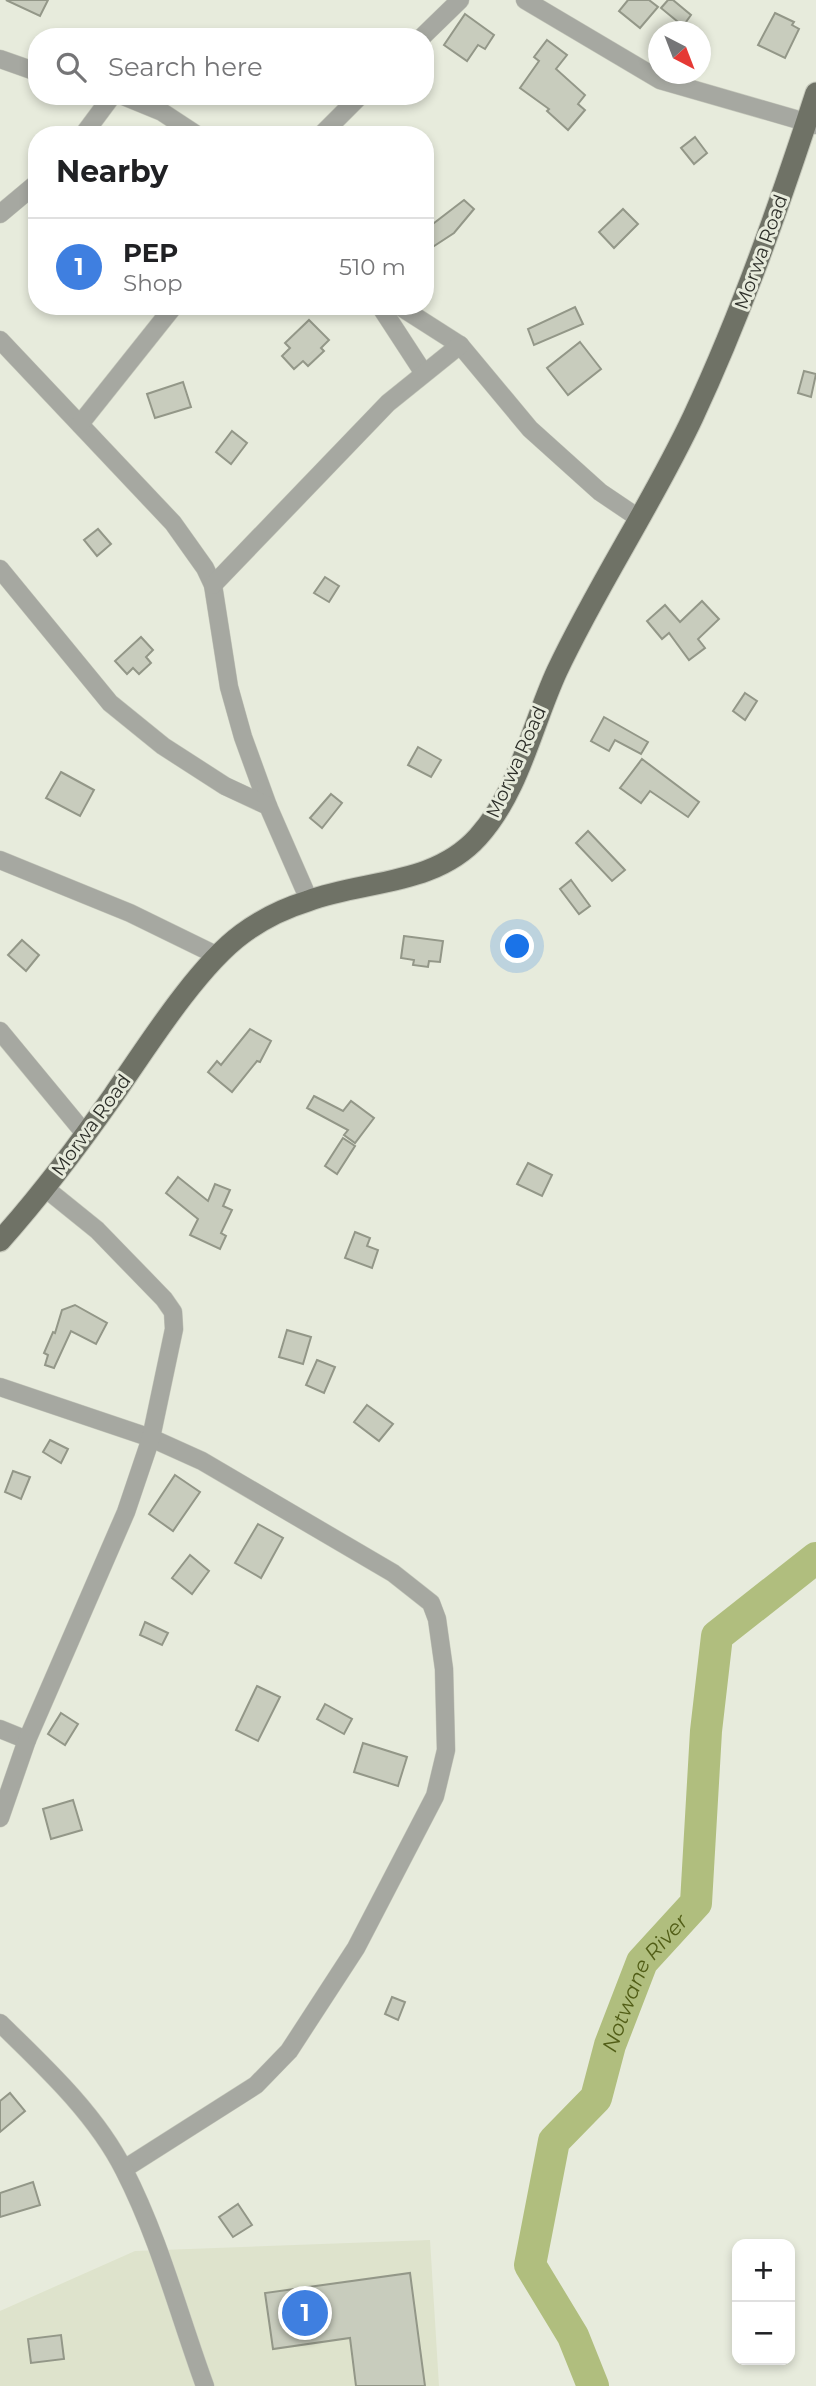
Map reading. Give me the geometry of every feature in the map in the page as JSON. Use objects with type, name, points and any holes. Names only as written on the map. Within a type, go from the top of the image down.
[{"type":"main road","name":"Morwa Road","points":[[4,1229],[45,1188],[86,1135],[151,1041],[218,956],[251,928],[309,900],[409,877],[454,856],[477,840],[509,788],[557,671],[692,419],[745,299],[811,125],[816,93]]},
{"type":"street","points":[[431,28],[460,0]]},
{"type":"street","points":[[525,0],[660,80],[811,125]]},
{"type":"street","points":[[0,59],[28,69]]},
{"type":"street","points":[[90,126],[105,105]]},
{"type":"street","points":[[145,105],[183,126]]},
{"type":"street","points":[[330,126],[351,105]]},
{"type":"street","points":[[0,214],[28,191]]},
{"type":"street","points":[[80,424],[167,315]]},
{"type":"street","points":[[386,315],[423,372]]},
{"type":"street","points":[[413,315],[460,345],[530,429],[591,484],[640,519]]},
{"type":"street","points":[[0,340],[173,523],[191,546],[213,585],[229,687],[243,737],[268,806],[309,900]]},
{"type":"street","points":[[213,585],[388,403],[423,372],[460,345]]},
{"type":"street","points":[[0,569],[110,703],[163,746],[225,786],[268,806]]},
{"type":"street","points":[[0,860],[130,913],[218,956]]},
{"type":"street","points":[[0,1031],[86,1135]]},
{"type":"street","points":[[0,1818],[27,1740],[126,1512],[151,1438],[174,1329],[173,1312],[164,1299],[97,1230],[45,1188]]},
{"type":"street","points":[[0,1387],[151,1438],[202,1461],[393,1573],[430,1603],[437,1619],[444,1669],[446,1750],[435,1796],[356,1948],[289,2051],[256,2085],[124,2169]]},
{"type":"street","points":[[0,1729],[27,1740]]},
{"type":"street","points":[[0,2023],[50,2074],[100,2133],[124,2169],[205,2386]]},
{"type":"shaded area","points":[[430,2240],[439,2386],[0,2386],[0,2311],[135,2251]]},
{"type":"building","points":[[6,0],[48,0],[40,16]]},
{"type":"building","points":[[628,0],[649,0],[658,7],[640,28],[619,11]]},
{"type":"building","points":[[668,0],[673,0],[691,15],[687,21],[677,21],[661,8]]},
{"type":"building","points":[[775,13],[794,22],[792,25],[799,29],[785,58],[758,45]]},
{"type":"building","points":[[465,14],[494,35],[485,49],[478,45],[467,61],[444,45]]},
{"type":"building","points":[[547,40],[567,55],[556,69],[585,95],[578,104],[585,110],[568,130],[547,111],[549,109],[520,88],[539,61],[534,57]]},
{"type":"building","points":[[695,137],[707,153],[694,164],[681,148]]},
{"type":"building","points":[[464,200],[474,209],[454,233],[434,246],[434,223]]},
{"type":"building","points":[[623,209],[638,224],[614,248],[599,232]]},
{"type":"building","points":[[575,307],[583,324],[534,345],[528,329]]},
{"type":"building","points":[[309,320],[329,340],[321,348],[324,351],[308,366],[303,361],[294,369],[282,356],[290,348],[285,343]]},
{"type":"building","points":[[580,342],[601,369],[568,395],[547,368]]},
{"type":"building","points":[[804,371],[816,374],[811,397],[798,393]]},
{"type":"building","points":[[183,382],[191,407],[155,418],[147,394]]},
{"type":"building","points":[[232,431],[247,443],[231,464],[216,452]]},
{"type":"building","points":[[98,529],[111,544],[97,556],[84,540]]},
{"type":"building","points":[[325,577],[339,586],[329,602],[314,593]]},
{"type":"building","points":[[702,601],[719,619],[698,639],[705,648],[689,660],[669,633],[662,639],[647,621],[665,605],[680,622]]},
{"type":"building","points":[[141,637],[153,650],[146,657],[151,663],[139,674],[133,668],[127,674],[115,661]]},
{"type":"building","points":[[745,693],[757,701],[745,720],[733,711]]},
{"type":"building","points":[[604,717],[648,742],[641,754],[615,740],[609,751],[591,741]]},
{"type":"building","points":[[418,747],[441,760],[431,777],[408,765]]},
{"type":"building","points":[[642,759],[699,802],[688,817],[650,791],[641,803],[620,788]]},
{"type":"building","points":[[61,772],[94,790],[80,816],[46,798]]},
{"type":"building","points":[[331,794],[342,803],[322,828],[310,818]]},
{"type":"building","points":[[588,831],[625,870],[612,881],[576,843]]},
{"type":"building","points":[[571,880],[590,906],[579,914],[560,889]]},
{"type":"building","points":[[404,936],[443,941],[440,962],[429,961],[428,967],[413,965],[414,960],[401,958]]},
{"type":"building","points":[[22,940],[39,955],[26,971],[8,955]]},
{"type":"building","points":[[250,1029],[271,1041],[260,1062],[257,1061],[232,1092],[208,1072],[217,1061],[221,1065]]},
{"type":"building","points":[[314,1096],[343,1111],[351,1101],[374,1118],[355,1143],[344,1135],[348,1130],[307,1108]]},
{"type":"building","points":[[343,1138],[355,1146],[337,1174],[325,1166]]},
{"type":"building","points":[[528,1163],[552,1175],[542,1196],[517,1184]]},
{"type":"building","points":[[178,1177],[208,1201],[215,1184],[230,1190],[223,1206],[232,1210],[221,1233],[226,1236],[220,1249],[190,1235],[198,1219],[166,1193]]},
{"type":"building","points":[[355,1232],[370,1238],[367,1246],[378,1250],[372,1268],[345,1258]]},
{"type":"building","points":[[75,1305],[107,1323],[96,1344],[71,1331],[54,1368],[45,1365],[48,1355],[44,1353],[53,1332],[55,1333],[62,1310]]},
{"type":"building","points":[[287,1330],[311,1337],[303,1364],[279,1357]]},
{"type":"building","points":[[317,1360],[335,1367],[324,1393],[306,1385]]},
{"type":"building","points":[[367,1405],[393,1424],[379,1441],[354,1422]]},
{"type":"building","points":[[50,1440],[68,1449],[61,1463],[43,1452]]},
{"type":"building","points":[[13,1471],[30,1477],[21,1499],[5,1492]]},
{"type":"building","points":[[175,1475],[200,1492],[173,1531],[149,1514]]},
{"type":"building","points":[[258,1524],[283,1538],[261,1578],[235,1563]]},
{"type":"building","points":[[190,1555],[209,1571],[192,1594],[172,1578]]},
{"type":"building","points":[[145,1622],[168,1633],[162,1645],[140,1635]]},
{"type":"building","points":[[257,1686],[280,1697],[258,1741],[236,1730]]},
{"type":"building","points":[[325,1704],[352,1719],[344,1734],[317,1719]]},
{"type":"building","points":[[61,1713],[78,1724],[65,1745],[48,1734]]},
{"type":"building","points":[[363,1743],[407,1757],[398,1786],[354,1772]]},
{"type":"building","points":[[73,1800],[82,1830],[51,1839],[43,1809]]},
{"type":"building","points":[[392,1997],[405,2002],[398,2020],[385,2014]]},
{"type":"building","points":[[10,2093],[25,2111],[0,2132],[0,2101]]},
{"type":"building","points":[[33,2182],[40,2205],[0,2217],[0,2193]]},
{"type":"building","points":[[238,2204],[252,2225],[233,2237],[219,2217]]},
{"type":"building","points":[[410,2273],[425,2386],[356,2386],[350,2338],[273,2349],[265,2293]]},
{"type":"building","points":[[61,2335],[64,2359],[31,2363],[28,2339]]},
{"type":"waterway","name":"Notwane River","points":[[593,2386],[573,2336],[530,2265],[554,2141],[596,2098],[610,2045],[642,1962],[696,1903],[706,1731],[717,1636],[816,1558]]},
{"type":"place","name":"PEP","points":[[305,2313]]}]
